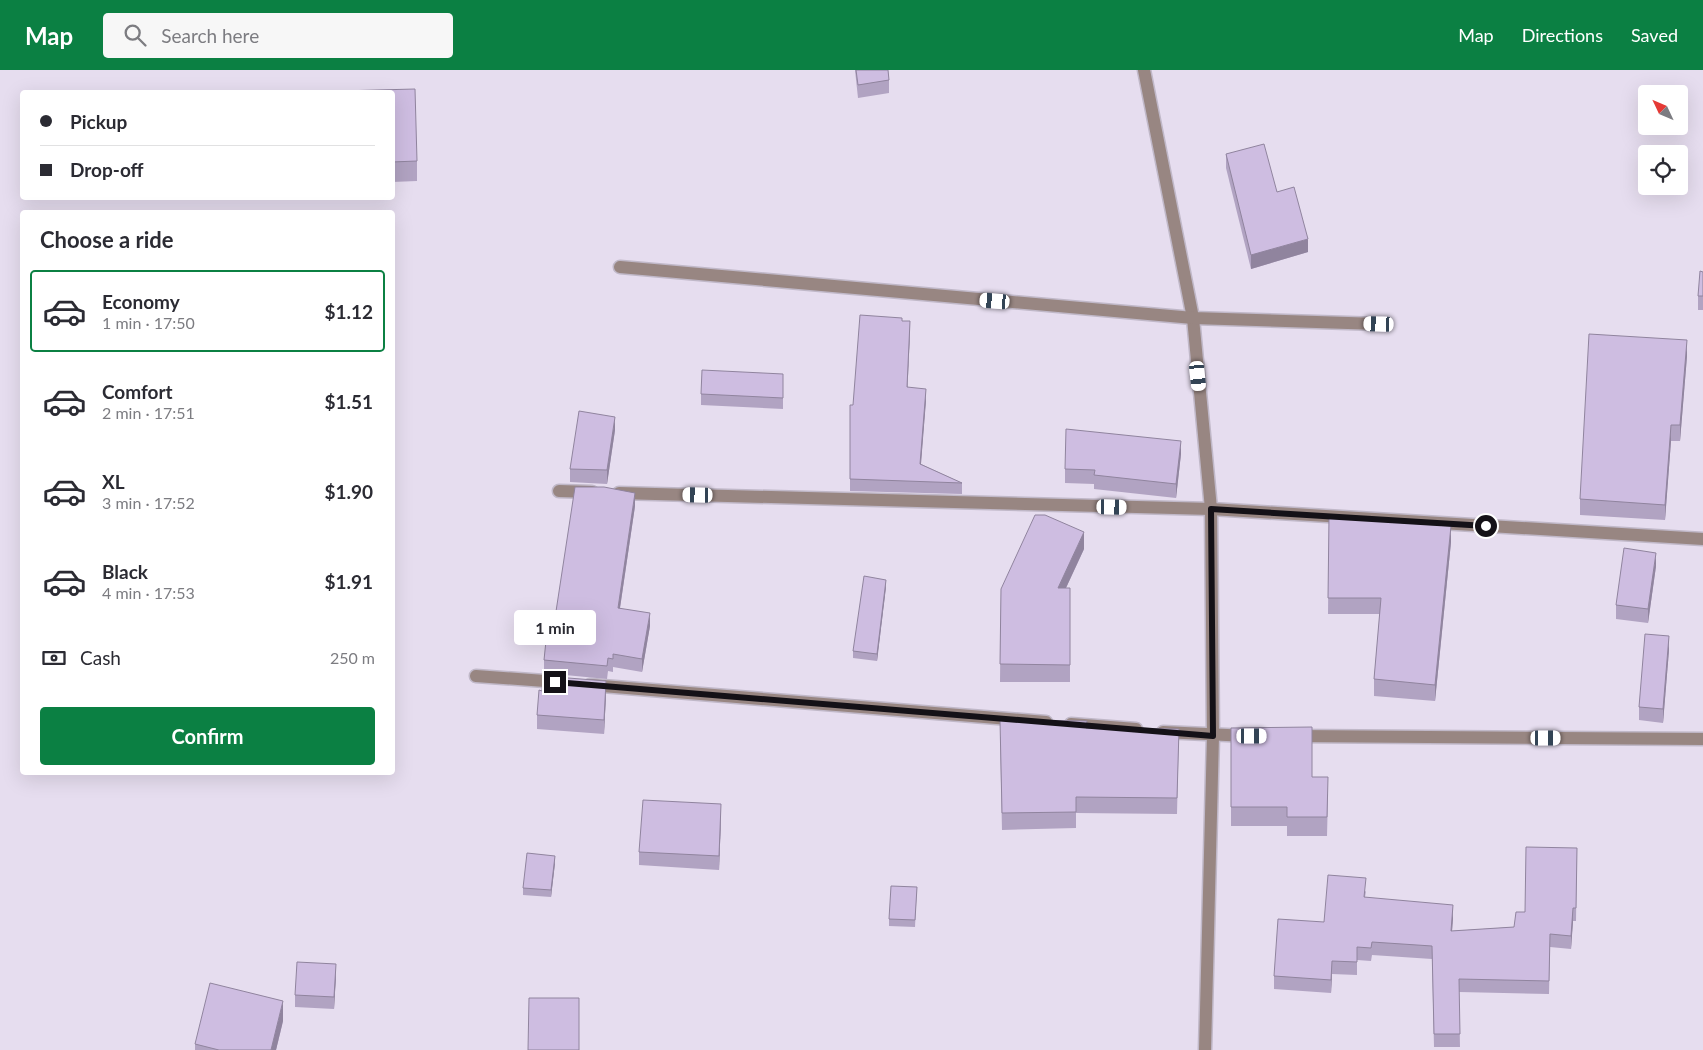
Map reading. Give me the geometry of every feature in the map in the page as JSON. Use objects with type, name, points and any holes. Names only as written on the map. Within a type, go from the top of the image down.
[{"type":"street","points":[[1144,70],[1192,318],[1211,509],[1213,736],[1205,1050]]},
{"type":"street","points":[[620,267],[1192,318],[1379,324]]},
{"type":"street","points":[[560,491],[1211,509],[1703,539]]},
{"type":"street","points":[[476,676],[1213,736],[1262,736]]},
{"type":"street","points":[[1281,736],[1703,739]]},
{"type":"building","points":[[856,70],[888,70],[889,80],[858,85]]},
{"type":"building","points":[[415,89],[417,161],[395,162],[395,90],[378,90]]},
{"type":"building","points":[[1264,144],[1277,192],[1294,187],[1308,239],[1251,255],[1226,154]]},
{"type":"building","points":[[1700,271],[1703,272],[1703,296],[1698,296]]},
{"type":"building","points":[[860,315],[902,318],[902,321],[910,321],[907,387],[926,389],[920,464],[962,483],[850,479],[850,405],[853,405]]},
{"type":"building","points":[[1589,334],[1687,340],[1680,425],[1671,425],[1665,505],[1580,499]]},
{"type":"building","points":[[702,370],[783,374],[783,398],[701,394]]},
{"type":"building","points":[[579,411],[615,417],[607,470],[570,469]]},
{"type":"building","points":[[1066,429],[1181,441],[1176,484],[1094,475],[1095,470],[1065,469]]},
{"type":"building","points":[[575,487],[604,487],[635,493],[618,608],[650,613],[642,659],[613,654],[613,659],[608,658],[607,666],[544,660],[547,631],[553,631]]},
{"type":"building","points":[[1035,515],[1045,515],[1084,532],[1058,588],[1070,588],[1070,665],[1000,664],[1001,589]]},
{"type":"building","points":[[1329,518],[1392,519],[1392,522],[1451,526],[1435,685],[1374,679],[1381,598],[1328,598]]},
{"type":"building","points":[[1624,548],[1656,553],[1648,609],[1616,605]]},
{"type":"building","points":[[864,576],[886,580],[877,654],[853,651]]},
{"type":"building","points":[[1645,634],[1669,636],[1663,709],[1639,707]]},
{"type":"building","points":[[543,676],[606,681],[604,720],[537,715],[539,690],[542,691]]},
{"type":"building","points":[[1000,720],[1087,721],[1086,728],[1179,729],[1177,798],[1076,797],[1076,812],[1002,813]]},
{"type":"building","points":[[1312,727],[1312,777],[1328,777],[1327,817],[1287,817],[1287,807],[1231,807],[1231,728]]},
{"type":"building","points":[[643,800],[721,804],[719,856],[639,852]]},
{"type":"building","points":[[1526,847],[1577,848],[1576,908],[1573,908],[1571,936],[1550,934],[1549,981],[1459,979],[1460,1034],[1434,1034],[1432,946],[1372,942],[1371,948],[1357,947],[1357,962],[1332,961],[1331,980],[1274,976],[1278,919],[1324,922],[1328,875],[1366,878],[1364,897],[1453,905],[1451,931],[1514,927],[1516,912],[1525,912]]},
{"type":"building","points":[[527,853],[555,856],[551,890],[523,888]]},
{"type":"building","points":[[891,886],[917,887],[915,920],[889,919]]},
{"type":"building","points":[[297,962],[336,964],[334,997],[295,995]]},
{"type":"building","points":[[210,983],[283,1001],[271,1050],[219,1050],[195,1044]]},
{"type":"building","points":[[529,998],[579,998],[579,1050],[528,1050]]},
{"type":"route","points":[[555,682],[1213,736],[1211,509],[1486,526]]}]
